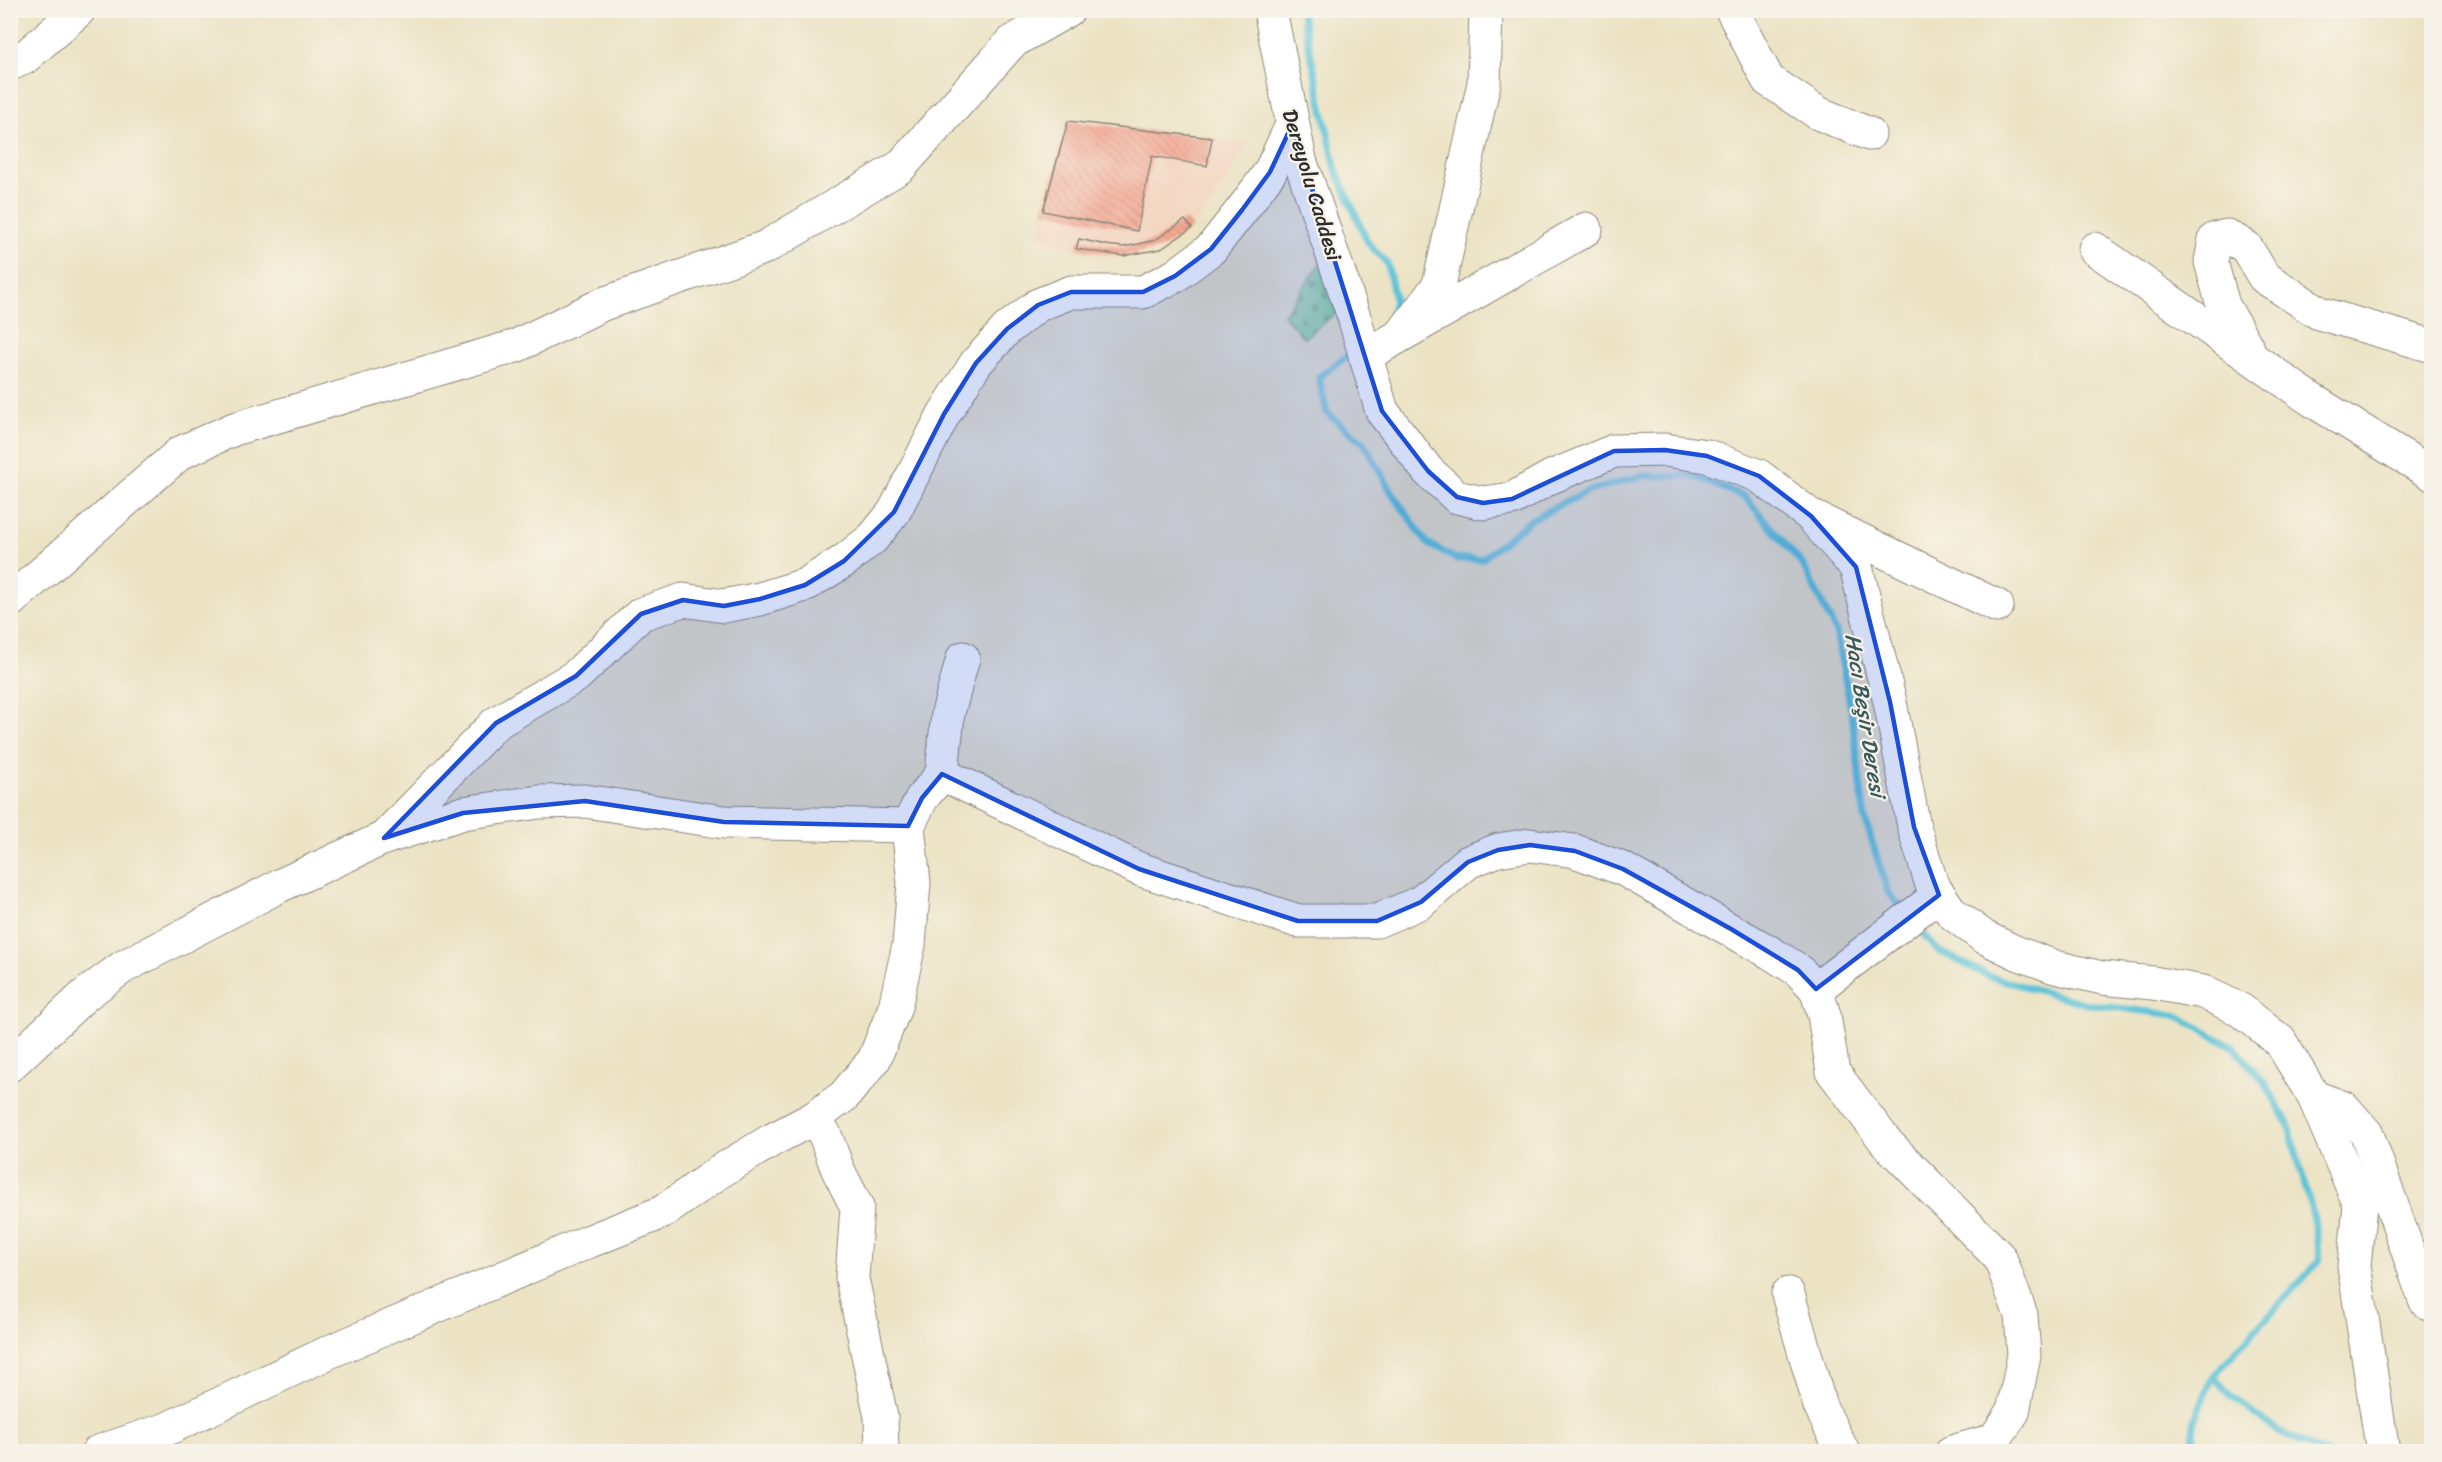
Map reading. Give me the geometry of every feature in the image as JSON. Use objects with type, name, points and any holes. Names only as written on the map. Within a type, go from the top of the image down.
[{"type":"street","points":[[10,64],[24,58],[79,10]]},
{"type":"street","points":[[10,601],[180,453],[234,429],[516,346],[603,304],[766,247],[900,167],[1012,42],[1068,10]]},
{"type":"street","name":"Dereyolu Caddesi","points":[[1270,10],[1300,160],[1354,317],[1382,411],[1428,471],[1457,497],[1483,502],[1512,499],[1551,477],[1614,452],[1665,450],[1707,456],[1758,476],[1811,516]]},
{"type":"street","points":[[1402,334],[1438,285],[1484,83],[1486,10]]},
{"type":"street","points":[[1732,10],[1768,80],[1818,113],[1869,134]]},
{"type":"street","points":[[384,838],[496,723],[576,676],[641,614],[683,600],[724,606],[760,599],[805,585],[844,561],[873,537],[894,512],[949,405],[976,363],[1007,329],[1038,305],[1071,292],[1143,292],[1175,276],[1211,249],[1242,210],[1270,172],[1292,125]]},
{"type":"street","points":[[1365,356],[1586,229]]},
{"type":"street","points":[[2255,361],[2223,305],[2211,262],[2215,239],[2227,236],[2246,247],[2264,277],[2319,314],[2432,346]]},
{"type":"street","points":[[2095,249],[2312,400],[2432,474]]},
{"type":"street","points":[[1811,516],[1997,606]]},
{"type":"street","points":[[1811,516],[1856,567],[1890,702],[1914,827],[1932,885],[1930,902],[1816,988]]},
{"type":"street","points":[[98,1452],[167,1429],[329,1352],[663,1212],[719,1172],[772,1140],[814,1119],[844,1096],[874,1060],[895,1007],[909,945],[914,883],[908,826],[922,798],[942,774],[948,713],[963,658]]},
{"type":"street","points":[[942,774],[1139,869],[1298,921],[1377,921],[1421,902],[1468,862],[1498,850],[1530,845],[1575,851],[1623,869],[1731,929],[1798,970],[1816,988],[1824,1014],[1833,1072],[1886,1142],[2000,1258],[2021,1315],[2024,1355],[2013,1412],[1994,1440],[1952,1452]]},
{"type":"street","points":[[10,1065],[85,995],[123,967],[279,886],[384,838],[463,813],[539,802],[585,801],[724,822],[908,826]]},
{"type":"street","points":[[1930,902],[1952,913],[1984,937],[2017,953],[2055,967],[2102,978],[2153,983],[2203,992],[2241,1010],[2280,1041],[2314,1097],[2360,1205],[2354,1266],[2383,1452]]},
{"type":"street","points":[[2314,1097],[2344,1108],[2367,1134],[2425,1300],[2432,1305]]},
{"type":"street","points":[[814,1119],[825,1135],[838,1170],[857,1207],[852,1278],[879,1407],[882,1452]]},
{"type":"street","points":[[1788,1294],[1820,1406],[1843,1452]]},
{"type":"highlighted area","points":[[1292,125],[1382,411],[1428,471],[1457,497],[1483,503],[1512,499],[1614,451],[1665,450],[1707,456],[1759,476],[1811,516],[1856,567],[1890,702],[1914,827],[1939,895],[1816,989],[1798,970],[1731,929],[1623,869],[1575,851],[1530,845],[1498,850],[1468,862],[1421,902],[1377,921],[1298,921],[1139,869],[942,774],[922,798],[908,826],[724,822],[585,801],[463,813],[384,838],[496,723],[576,676],[641,614],[683,600],[724,606],[760,599],[805,585],[844,561],[894,512],[944,414],[976,363],[1007,329],[1038,305],[1071,292],[1143,292],[1175,276],[1211,249],[1242,210],[1270,172]]},
{"type":"shaded area","points":[[1068,121],[1248,142],[1225,185],[1192,228],[1161,249],[1123,256],[1105,255],[1076,249],[1037,236]]},
{"type":"green space","points":[[1324,259],[1341,309],[1304,338],[1284,315]]},
{"type":"building","points":[[1068,121],[1212,138],[1207,166],[1152,156],[1137,231],[1043,211]]},
{"type":"building","points":[[1185,220],[1192,228],[1161,249],[1123,256],[1076,249],[1079,239],[1123,247],[1155,240]]},
{"type":"waterway","name":"Hacı Beşir Deresi","points":[[1301,10],[1336,170],[1368,243],[1387,263],[1395,299],[1389,324],[1383,329]]},
{"type":"waterway","name":"Hacı Beşir Deresi","points":[[1355,350],[1319,377],[1327,413],[1364,443],[1392,493],[1427,543],[1456,559],[1482,559],[1532,519],[1586,492],[1641,476],[1694,476],[1745,497],[1803,565],[1836,632],[1852,715],[1865,819],[1888,892],[1904,911]]},
{"type":"waterway","name":"Hacı Beşir Deresi","points":[[1915,924],[1937,950],[1991,977],[2087,1004],[2175,1015],[2235,1048],[2265,1083],[2288,1123],[2314,1219],[2320,1260],[2213,1376],[2193,1423],[2194,1452]]},
{"type":"waterway","points":[[2213,1376],[2232,1397],[2276,1430],[2324,1452]]}]
